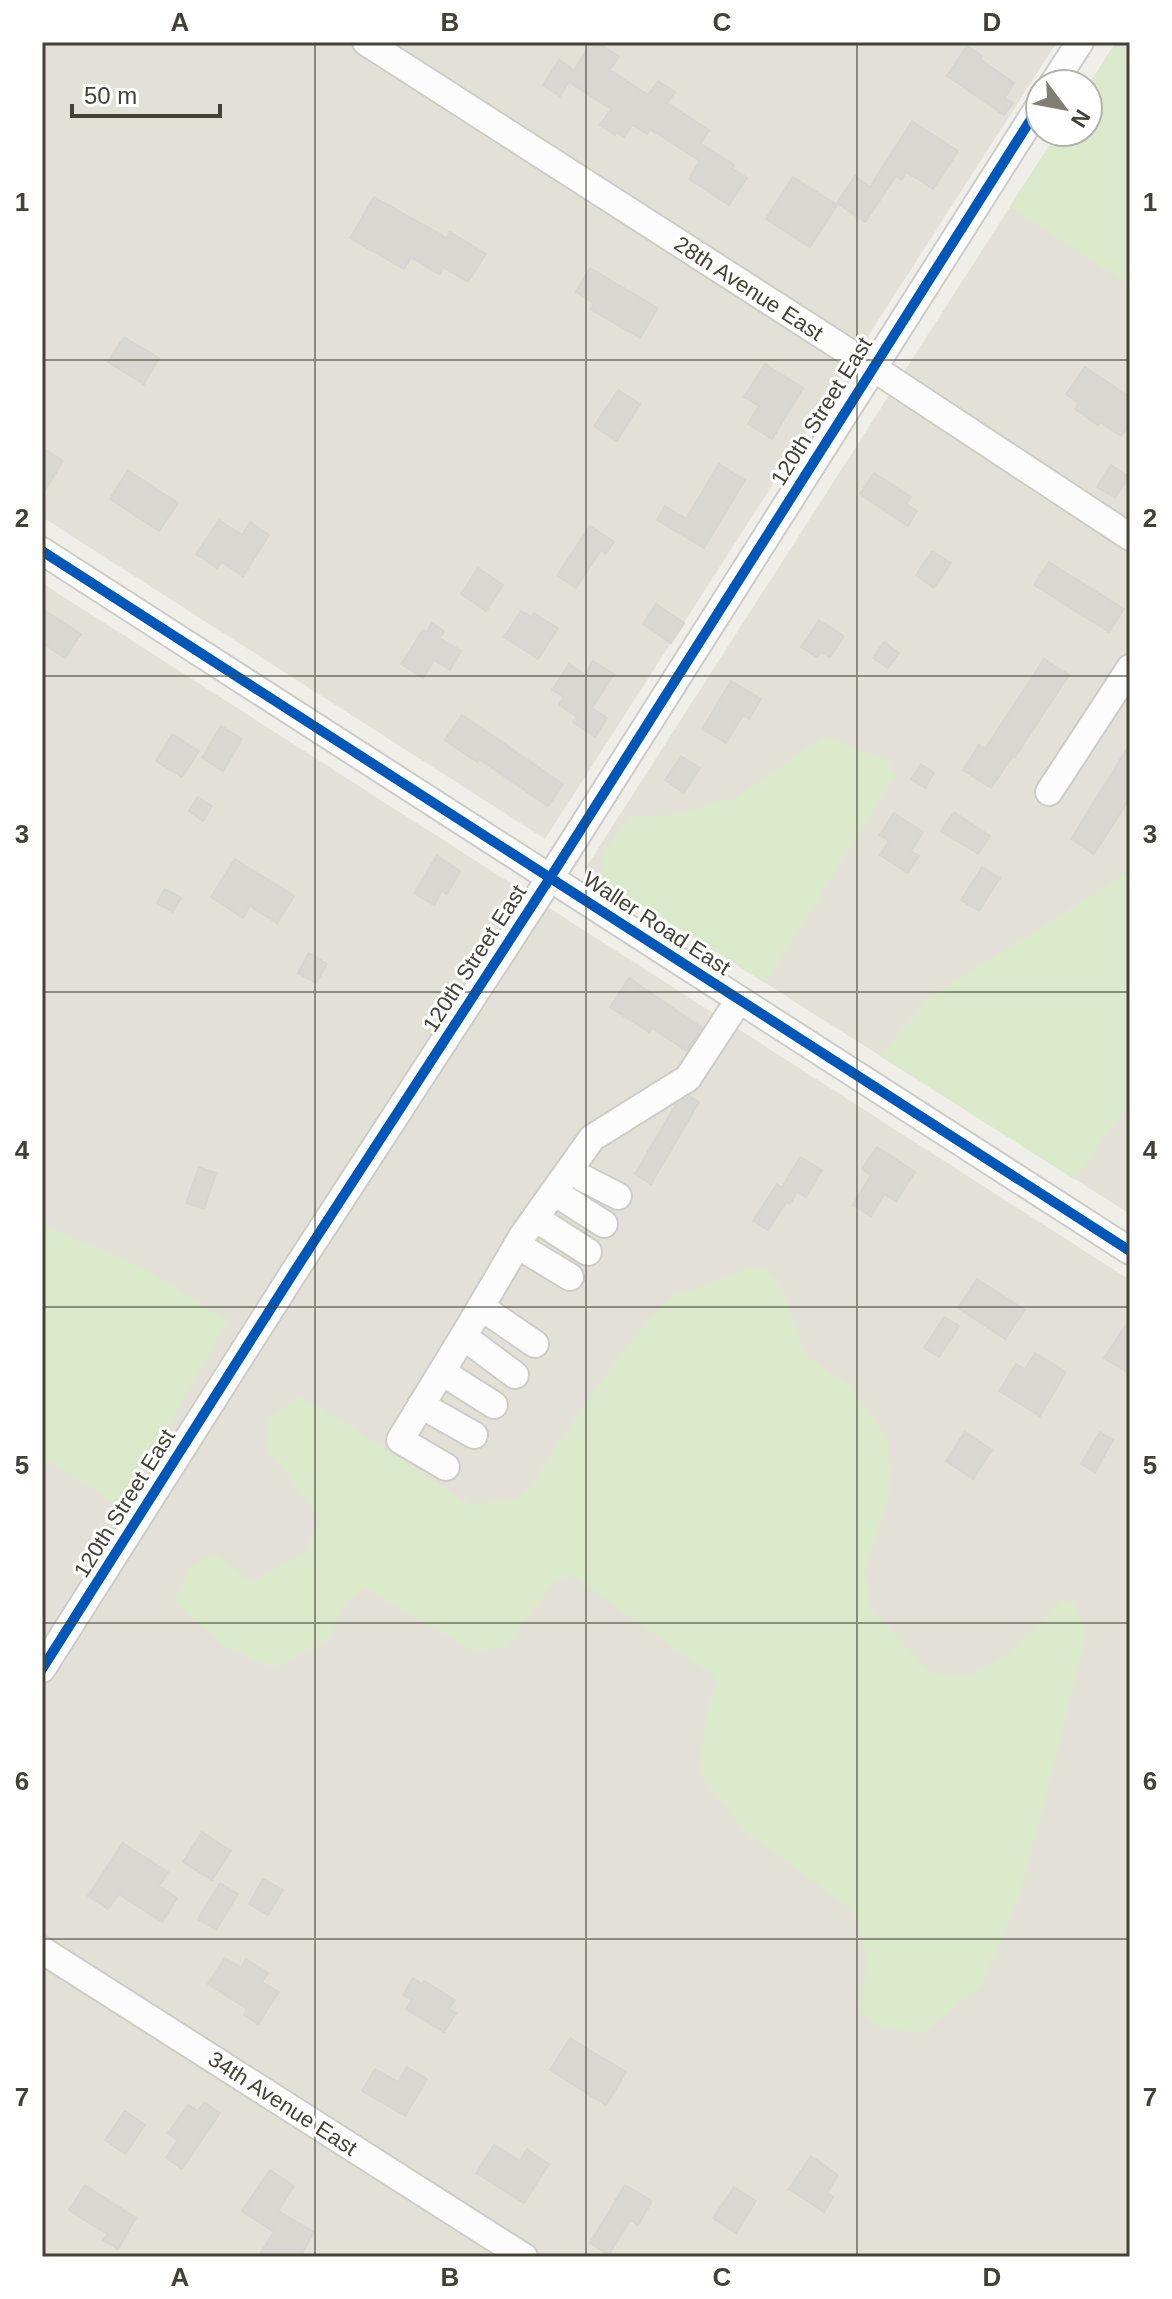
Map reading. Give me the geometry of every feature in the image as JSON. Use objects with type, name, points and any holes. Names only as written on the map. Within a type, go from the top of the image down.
[{"type":"street","name":"28th Avenue East","points":[[366,42],[1130,537]]},
{"type":"street","points":[[1063,68],[1080,42]]},
{"type":"street","name":"120th Street East","points":[[42,1669],[294,1272],[550,878],[1024,130]]},
{"type":"street","name":"Waller Road East","points":[[42,551],[1130,1251]]},
{"type":"street","points":[[1049,792],[1130,668]]},
{"type":"street","points":[[446,1467],[400,1440],[517,1245],[592,1138],[688,1078],[739,1000]]},
{"type":"street","points":[[561,1181],[618,1196]]},
{"type":"street","points":[[561,1181],[604,1224]]},
{"type":"street","points":[[535,1218],[588,1252]]},
{"type":"street","points":[[517,1245],[570,1277]]},
{"type":"street","points":[[481,1307],[535,1344]]},
{"type":"street","points":[[464,1337],[515,1375]]},
{"type":"street","points":[[442,1372],[494,1405]]},
{"type":"street","points":[[421,1405],[474,1435]]},
{"type":"street","name":"34th Avenue East","points":[[42,1950],[524,2257]]},
{"type":"shaded area","points":[[42,42],[1057,42],[1040,68],[1024,68],[1024,93],[545,839],[42,517]]},
{"type":"shaded area","points":[[1116,42],[1130,42],[1130,1214],[585,869],[1048,148],[1104,148],[1104,68],[1099,68]]},
{"type":"shaded area","points":[[42,583],[1130,1280],[1130,2257],[42,2257]]},
{"type":"green space","points":[[1114,45],[1130,55],[1130,285],[1010,206],[1048,148],[1104,148],[1104,68],[1099,68]]},
{"type":"green space","points":[[824,736],[888,761],[895,776],[765,983],[600,878],[603,853],[631,817],[673,815],[736,798]]},
{"type":"green space","points":[[1130,870],[1130,1102],[1074,1179],[880,1056],[930,996]]},
{"type":"green space","points":[[42,1225],[143,1268],[228,1321],[121,1508],[42,1457]]},
{"type":"green space","points":[[749,1267],[764,1270],[782,1289],[804,1353],[849,1386],[888,1441],[890,1493],[864,1572],[871,1609],[931,1674],[968,1677],[1006,1655],[1062,1600],[1074,1603],[1087,1634],[1020,1894],[981,1986],[922,2034],[877,2025],[859,2010],[868,1958],[853,1911],[744,1830],[700,1774],[706,1713],[717,1679],[571,1575],[554,1581],[504,1648],[474,1651],[365,1588],[345,1603],[327,1641],[273,1668],[224,1646],[173,1601],[192,1566],[215,1553],[250,1583],[304,1552],[321,1520],[268,1450],[267,1419],[298,1397],[321,1408],[471,1505],[522,1498],[618,1356],[672,1295],[697,1289]]},
{"type":"building","points":[[592,42],[619,56],[610,70],[648,95],[658,81],[675,92],[667,103],[709,130],[701,144],[734,165],[732,168],[747,178],[729,205],[689,179],[700,161],[650,129],[647,134],[632,125],[624,137],[616,132],[615,135],[600,125],[611,109],[569,82],[560,96],[543,85],[559,60],[574,70]]},
{"type":"building","points":[[967,46],[1014,83],[1005,98],[1013,103],[1004,115],[947,76]]},
{"type":"building","points":[[912,121],[958,151],[933,189],[906,172],[902,180],[896,176],[865,222],[837,203],[855,176],[870,187]]},
{"type":"building","points":[[793,177],[837,205],[810,247],[766,219]]},
{"type":"building","points":[[374,197],[447,238],[450,232],[486,254],[468,282],[443,267],[439,274],[411,257],[404,269],[350,238]]},
{"type":"building","points":[[590,268],[658,308],[640,338],[590,309],[594,303],[576,292]]},
{"type":"building","points":[[124,337],[159,358],[144,384],[108,362]]},
{"type":"building","points":[[765,364],[803,388],[772,439],[748,424],[759,406],[744,397]]},
{"type":"building","points":[[1085,367],[1130,397],[1130,424],[1121,436],[1075,409],[1079,403],[1066,394]]},
{"type":"building","points":[[618,390],[640,404],[617,441],[594,426]]},
{"type":"building","points":[[42,447],[63,461],[42,495]]},
{"type":"building","points":[[719,464],[745,480],[704,548],[657,520],[665,506],[686,519]]},
{"type":"building","points":[[1111,465],[1129,477],[1115,498],[1097,487]]},
{"type":"building","points":[[128,470],[178,503],[159,531],[110,499]]},
{"type":"building","points":[[874,473],[911,497],[906,504],[917,511],[908,526],[860,494]]},
{"type":"building","points":[[219,520],[242,535],[250,522],[269,535],[243,576],[222,562],[217,568],[196,554]]},
{"type":"building","points":[[590,526],[614,542],[606,554],[601,550],[576,588],[557,576]]},
{"type":"building","points":[[932,551],[951,563],[934,588],[916,575]]},
{"type":"building","points":[[1049,562],[1124,609],[1109,632],[1034,585]]},
{"type":"building","points":[[478,568],[503,585],[486,611],[461,594]]},
{"type":"building","points":[[656,604],[684,623],[671,643],[643,624]]},
{"type":"building","points":[[42,609],[81,634],[65,658],[42,643]]},
{"type":"building","points":[[521,611],[531,617],[534,613],[558,628],[538,659],[504,637]]},
{"type":"building","points":[[819,620],[844,636],[830,657],[821,652],[817,657],[801,647]]},
{"type":"building","points":[[432,623],[444,631],[440,638],[461,651],[450,670],[434,660],[423,678],[401,664],[423,630],[427,632]]},
{"type":"building","points":[[884,642],[899,653],[888,668],[873,658]]},
{"type":"building","points":[[1044,659],[1069,675],[991,788],[963,770],[979,745],[985,749]]},
{"type":"building","points":[[593,661],[614,674],[592,708],[607,718],[595,737],[573,722],[577,717],[559,705],[564,697],[552,690],[569,664],[585,675]]},
{"type":"building","points":[[731,681],[761,699],[749,719],[743,715],[726,743],[702,729]]},
{"type":"building","points":[[462,715],[563,784],[548,806],[445,740]]},
{"type":"building","points":[[221,726],[242,739],[223,771],[202,758]]},
{"type":"building","points":[[172,734],[199,751],[182,777],[156,761]]},
{"type":"building","points":[[1130,744],[1130,798],[1094,854],[1071,839]]},
{"type":"building","points":[[681,756],[700,768],[684,793],[665,780]]},
{"type":"building","points":[[921,764],[934,773],[925,788],[911,779]]},
{"type":"building","points":[[198,797],[212,806],[203,821],[189,811]]},
{"type":"building","points":[[954,812],[990,836],[978,854],[941,831]]},
{"type":"building","points":[[894,813],[923,832],[911,851],[919,856],[908,873],[880,855],[889,841],[880,835]]},
{"type":"building","points":[[437,856],[460,871],[447,894],[442,891],[434,905],[414,893]]},
{"type":"building","points":[[235,859],[294,896],[277,923],[250,906],[243,918],[211,897]]},
{"type":"building","points":[[982,867],[1000,878],[979,911],[961,900]]},
{"type":"building","points":[[165,889],[181,898],[173,912],[157,903]]},
{"type":"building","points":[[309,953],[327,964],[316,983],[298,973]]},
{"type":"building","points":[[629,978],[702,1028],[687,1051],[652,1028],[649,1032],[610,1007]]},
{"type":"building","points":[[689,1096],[699,1102],[651,1184],[635,1174],[676,1104]]},
{"type":"building","points":[[877,1147],[915,1172],[896,1201],[884,1194],[871,1216],[853,1205],[871,1175],[862,1169]]},
{"type":"building","points":[[800,1157],[822,1170],[806,1197],[797,1192],[790,1204],[786,1202],[768,1230],[753,1221],[777,1184],[782,1187]]},
{"type":"building","points":[[199,1167],[216,1173],[204,1209],[186,1203]]},
{"type":"building","points":[[977,1279],[1025,1310],[1005,1339],[958,1308]]},
{"type":"building","points":[[944,1317],[959,1326],[939,1357],[924,1348]]},
{"type":"building","points":[[1130,1319],[1130,1374],[1104,1358]]},
{"type":"building","points":[[1035,1353],[1066,1372],[1040,1416],[999,1391],[1016,1364],[1025,1369]]},
{"type":"building","points":[[965,1432],[992,1450],[973,1479],[946,1461]]},
{"type":"building","points":[[1100,1432],[1113,1440],[1095,1472],[1081,1464]]},
{"type":"building","points":[[202,1832],[231,1851],[212,1880],[183,1862]]},
{"type":"building","points":[[123,1843],[168,1872],[159,1886],[177,1898],[162,1922],[119,1894],[108,1909],[88,1896]]},
{"type":"building","points":[[263,1879],[283,1890],[268,1915],[249,1904]]},
{"type":"building","points":[[220,1883],[238,1894],[216,1930],[198,1919]]},
{"type":"building","points":[[225,1958],[241,1968],[246,1959],[268,1973],[262,1982],[279,1992],[258,2024],[244,2015],[247,2009],[208,1984]]},
{"type":"building","points":[[413,1978],[422,1984],[424,1981],[455,2000],[449,2009],[456,2013],[444,2032],[406,2009],[412,2000],[403,1995]]},
{"type":"building","points":[[570,2038],[626,2072],[606,2105],[550,2070]]},
{"type":"building","points":[[407,2067],[427,2079],[405,2116],[362,2091],[375,2069],[398,2082]]},
{"type":"building","points":[[204,2102],[220,2113],[182,2169],[166,2158],[178,2140],[168,2133],[188,2105],[198,2111]]},
{"type":"building","points":[[125,2111],[145,2125],[125,2154],[105,2140]]},
{"type":"building","points":[[494,2145],[520,2161],[527,2149],[549,2164],[524,2203],[476,2173]]},
{"type":"building","points":[[811,2156],[838,2175],[827,2193],[833,2197],[824,2212],[789,2189]]},
{"type":"building","points":[[270,2170],[294,2186],[278,2211],[314,2232],[300,2257],[258,2257],[274,2232],[242,2211]]},
{"type":"building","points":[[85,2185],[136,2218],[118,2249],[103,2240],[107,2234],[69,2210]]},
{"type":"building","points":[[625,2185],[652,2201],[638,2225],[630,2220],[609,2255],[590,2243]]},
{"type":"building","points":[[734,2187],[756,2201],[736,2233],[713,2218]]},
{"type":"cycle path","points":[[42,1669],[294,1272],[550,878],[1024,130]]},
{"type":"cycle path","points":[[42,551],[1130,1251]]}]
